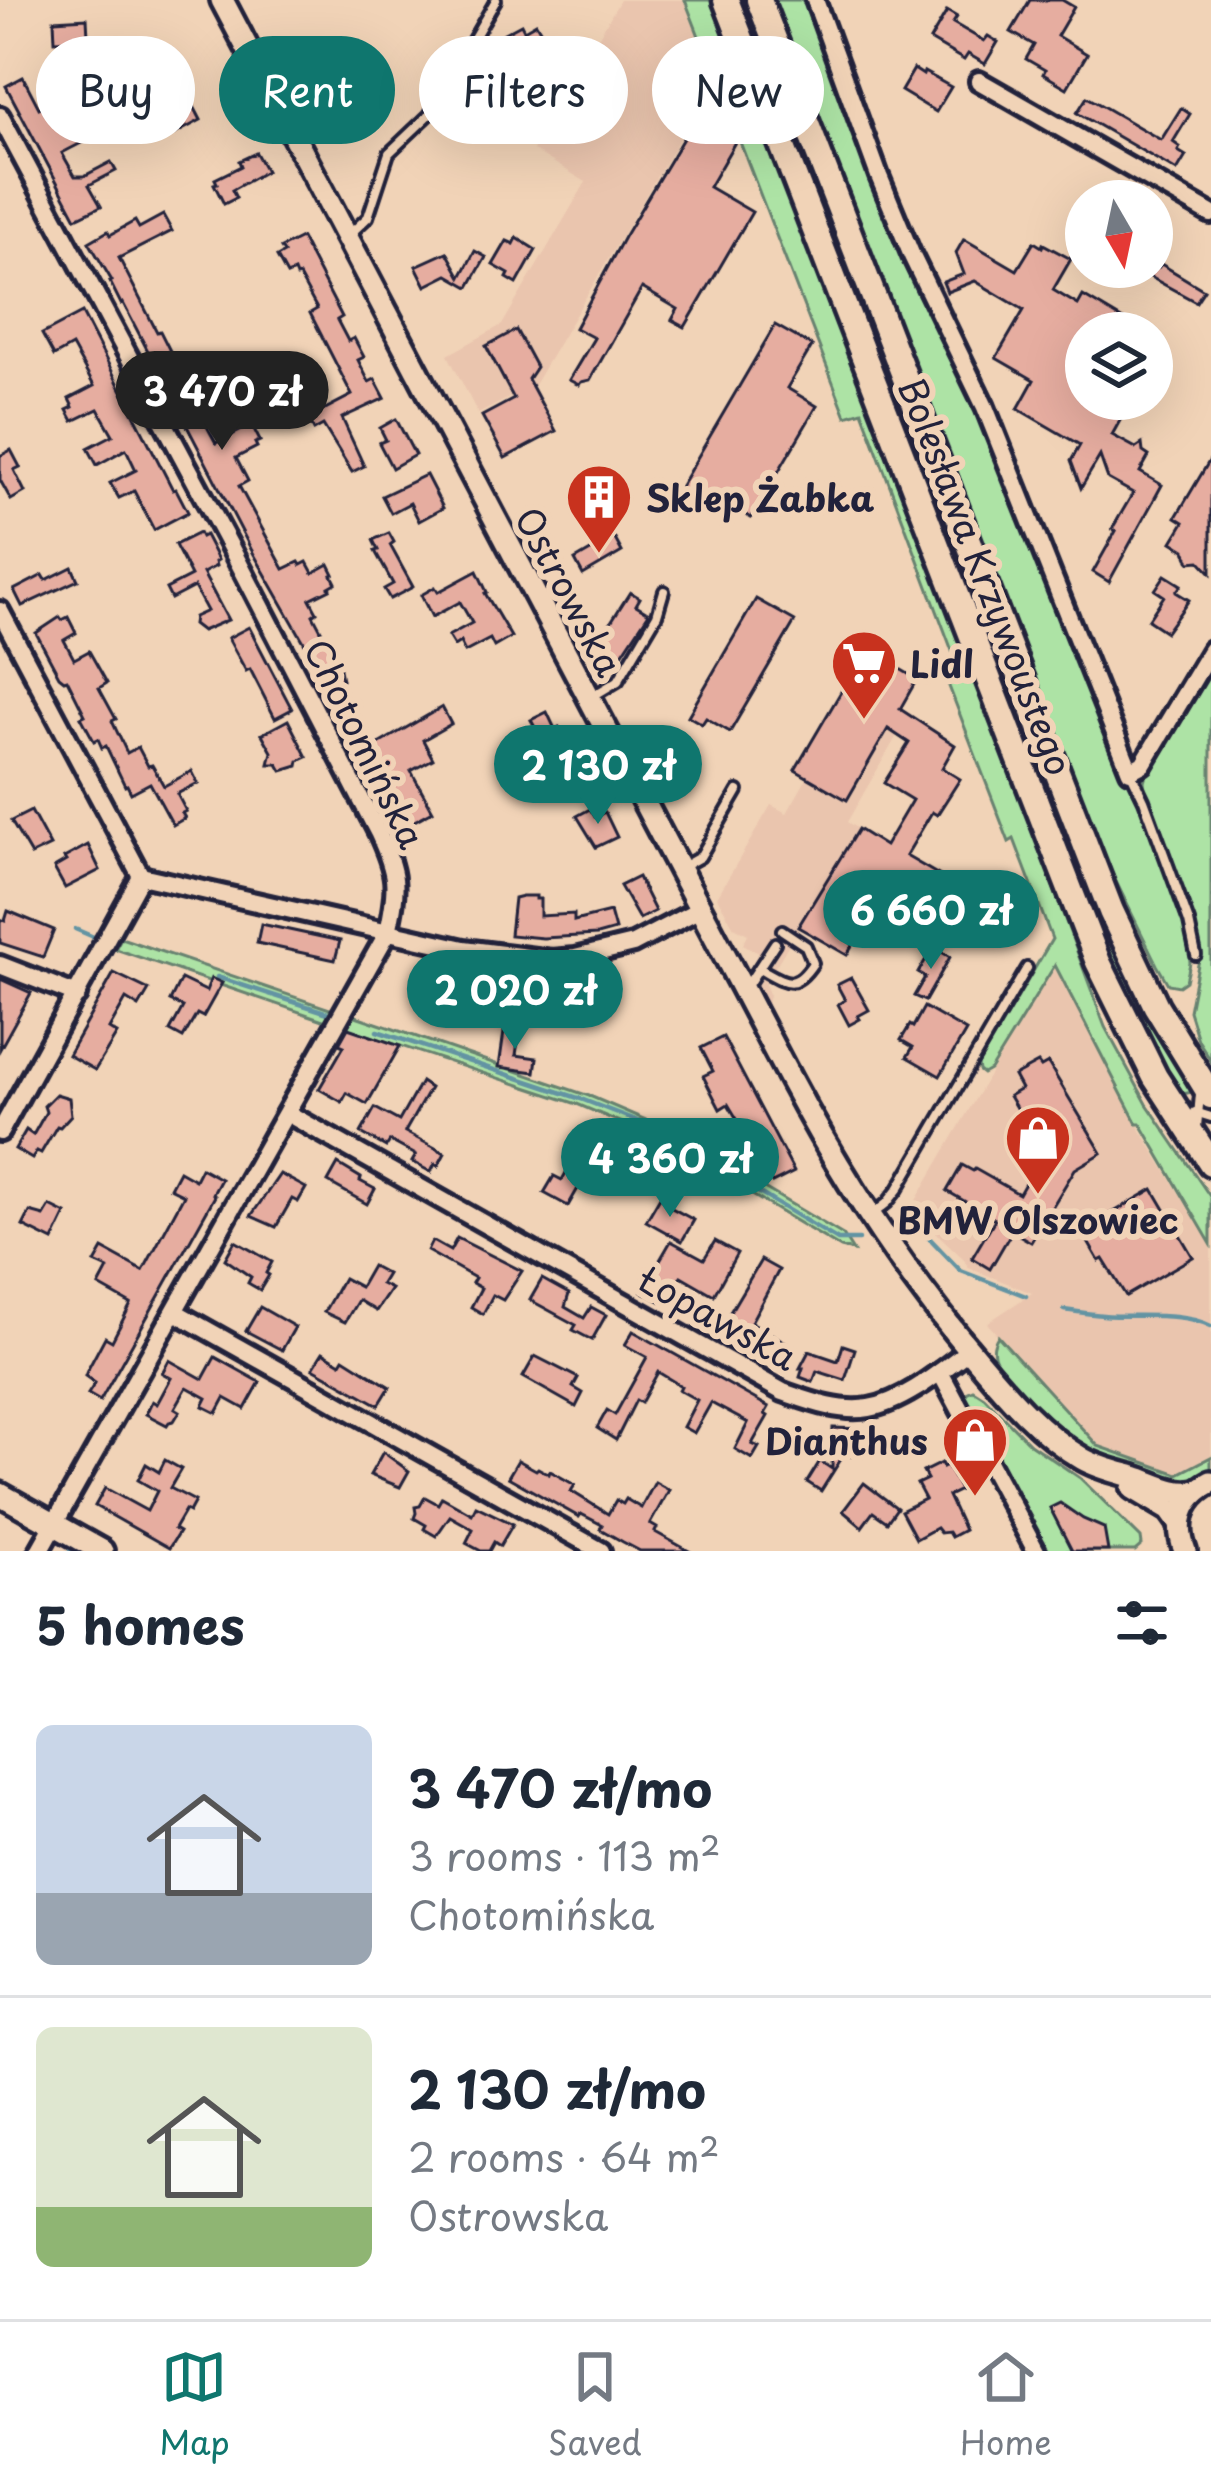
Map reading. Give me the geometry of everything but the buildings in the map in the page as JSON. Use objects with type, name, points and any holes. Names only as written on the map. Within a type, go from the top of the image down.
[{"type":"main road","name":"Bolesława Krzywoustego","points":[[726,0],[1089,940],[1130,1031],[1207,1157]]},
{"type":"main road","name":"Bolesława Krzywoustego","points":[[759,0],[1096,875],[1141,977],[1195,1072],[1205,1105]]},
{"type":"street","name":"Ostrowska","points":[[222,0],[743,992],[827,1147],[870,1215],[969,1350],[1042,1430],[1108,1470],[1177,1493],[1204,1486]]},
{"type":"street","name":"Bolesława Krzywoustego","points":[[815,0],[879,176],[985,407],[1130,771]]},
{"type":"street","points":[[979,81],[1211,214]]},
{"type":"street","name":"Chotomińska","points":[[0,116],[229,544],[378,832],[396,880],[388,932],[38,1551]]},
{"type":"street","points":[[0,611],[141,876],[498,955],[563,959],[633,944],[700,909]]},
{"type":"street","points":[[1130,771],[1143,764],[1211,650]]},
{"type":"street","points":[[0,1132],[141,876]]},
{"type":"street","points":[[0,965],[77,995]]},
{"type":"street","name":"Łopawska","points":[[287,1113],[783,1392],[834,1406],[870,1408],[916,1388],[969,1350]]},
{"type":"street","points":[[176,1312],[601,1551]]},
{"type":"street","points":[[940,1372],[1036,1551]]},
{"type":"street","name":"Ostrowska","points":[[1108,1470],[1170,1510],[1181,1535]]},
{"type":"street","points":[[1167,1551],[1181,1535],[1186,1504],[1204,1486]]},
{"type":"street","points":[[0,1494],[102,1551]]},
{"type":"lane","points":[[347,237],[368,217],[389,153],[429,115],[496,0]]},
{"type":"lane","points":[[589,698],[618,681],[657,615],[664,591]]},
{"type":"lane","points":[[1130,771],[1189,922],[1196,955]]},
{"type":"lane","points":[[679,869],[700,857],[738,791]]},
{"type":"lane","points":[[759,968],[784,982],[794,982],[813,963],[806,946],[782,931]]},
{"type":"lane","points":[[743,992],[775,943]]},
{"type":"lane","points":[[870,1215],[898,1189],[1028,968]]},
{"type":"lane","points":[[1171,1103],[1205,1105]]},
{"type":"lane","points":[[1205,1105],[1211,1117]]},
{"type":"lane","points":[[1205,1105],[1196,1132],[1207,1157]]},
{"type":"shaded area","points":[[620,0],[685,0],[699,36],[652,36],[652,144],[676,144],[534,385],[478,414],[448,355],[502,325],[586,182],[533,150],[536,144],[628,144],[628,36],[599,36]]},
{"type":"shaded area","points":[[866,649],[917,679],[900,709],[909,715],[847,822],[858,829],[765,984],[769,994],[766,1012],[740,967],[750,969],[762,955],[743,944],[748,934],[734,927],[717,897],[771,805],[787,813],[807,778],[795,770]]},
{"type":"shaded area","points":[[1054,964],[1137,1124],[1211,1245],[1211,1457],[1178,1474],[1096,1445],[987,1323],[1032,1293],[969,1268],[911,1209]]},
{"type":"green space","points":[[685,0],[713,0],[727,36],[699,36]]},
{"type":"green space","points":[[735,0],[750,0],[765,36],[749,36]]},
{"type":"green space","points":[[774,0],[810,0],[822,36],[788,36]]},
{"type":"green space","points":[[824,42],[861,153],[972,394],[1108,738],[1139,795],[1188,932],[1190,963],[1186,981],[1179,986],[1168,984],[1157,965],[1096,841],[824,131]]},
{"type":"green space","points":[[741,144],[769,144],[1105,1027],[1147,1104],[1211,1198],[1211,1244],[1137,1124],[1055,965],[990,1070],[979,1071],[978,1065],[1052,939],[940,663],[954,656],[862,411],[846,416]]},
{"type":"green space","points":[[791,144],[809,144],[1197,1091],[1178,1095],[1123,998]]},
{"type":"green space","points":[[1211,659],[1211,1061],[1189,1011],[1201,949],[1147,802],[1144,781]]},
{"type":"green space","points":[[121,938],[333,1010],[326,1021],[115,949]]},
{"type":"green space","points":[[350,1014],[592,1097],[658,1125],[843,1235],[853,1251],[655,1137],[577,1104],[343,1027]]},
{"type":"green space","points":[[998,1336],[1098,1446],[1178,1474],[1211,1457],[1211,1471],[1184,1484],[1086,1448],[1040,1413],[1001,1371],[994,1353]]},
{"type":"green space","points":[[973,1390],[1030,1444],[1080,1478],[1141,1538],[1142,1545],[1135,1551],[1042,1551],[962,1395]]},
{"type":"waterway","points":[[75,929],[96,938]]},
{"type":"waterway","points":[[217,977],[328,1013]]},
{"type":"waterway","points":[[377,1031],[640,1122],[838,1240],[859,1240]]},
{"type":"waterway","points":[[901,1221],[914,1222],[961,1271],[1026,1296]]},
{"type":"waterway","points":[[1064,1310],[1172,1317],[1211,1326]]},
{"type":"place","name":"Sklep Żabka","points":[[599,556]]},
{"type":"place","name":"Lidl","points":[[864,722]]},
{"type":"place","name":"BMW Olszowiec","points":[[1038,1197]]},
{"type":"place","name":"Dianthus","points":[[975,1499]]}]
